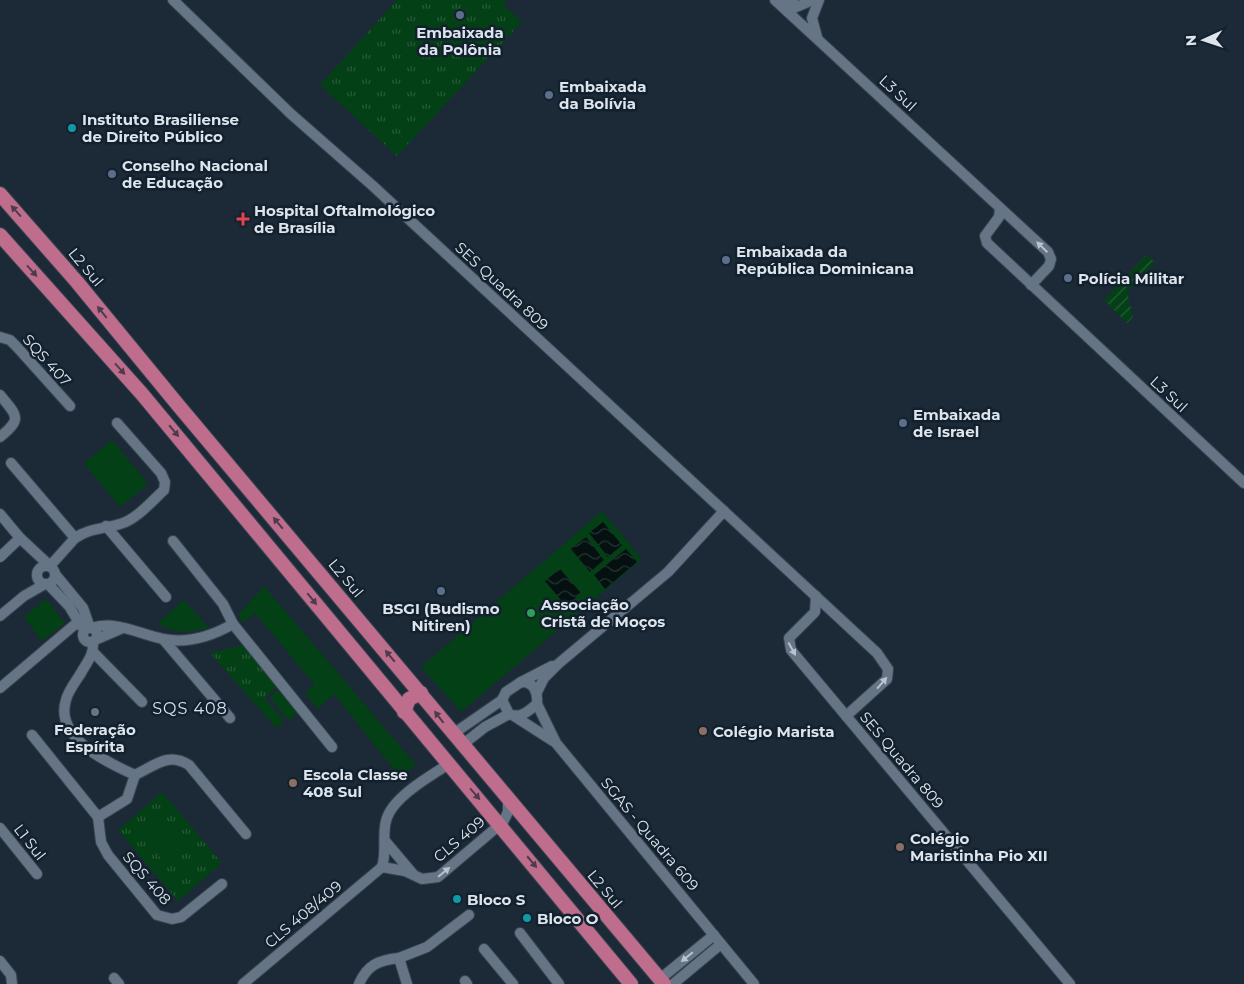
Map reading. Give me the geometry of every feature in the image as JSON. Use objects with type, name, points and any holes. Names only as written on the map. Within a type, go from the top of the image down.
[{"type":"main road","name":"L2 Sul","points":[[0,194],[77,282],[173,399],[295,542],[406,675],[462,746],[666,982]]},
{"type":"main road","points":[[0,234],[158,413],[296,578],[384,688],[559,895],[630,984]]},
{"type":"main road","points":[[142,394],[154,392],[158,380]]},
{"type":"main road","points":[[158,413],[162,403],[173,399]]},
{"type":"main road","points":[[278,557],[289,554],[295,542]]},
{"type":"main road","points":[[296,578],[295,570],[297,565],[310,560]]},
{"type":"main road","points":[[384,688],[398,687],[406,675]]},
{"type":"main road","points":[[404,712],[410,699],[420,693]]},
{"type":"main road","points":[[559,895],[566,885],[578,882]]},
{"type":"street","name":"SES Quadra 809","points":[[173,0],[292,114],[373,186],[877,653],[888,669],[887,679],[846,716]]},
{"type":"street","points":[[777,2],[793,0]]},
{"type":"street","points":[[787,12],[813,0]]},
{"type":"street","points":[[818,40],[812,18],[819,0]]},
{"type":"street","name":"L3 Sul","points":[[777,2],[1002,213],[1048,252],[1051,259],[1049,266],[1031,285]]},
{"type":"street","name":"L3 Sul","points":[[1002,213],[987,233],[985,240],[1244,483]]},
{"type":"street","name":"SQS 407","points":[[0,337],[10,340],[70,406]]},
{"type":"street","points":[[0,395],[14,411],[16,420],[14,425],[0,437]]},
{"type":"street","points":[[0,616],[24,596],[53,580],[53,570],[75,538],[89,530],[129,520],[164,490],[165,486],[161,473],[117,423]]},
{"type":"street","points":[[11,463],[75,538]]},
{"type":"street","points":[[536,692],[544,678],[558,664],[668,572],[724,511]]},
{"type":"street","points":[[0,514],[22,541],[53,570],[86,627],[97,634],[86,663],[66,700],[64,713],[71,733],[80,742],[106,760],[135,775]]},
{"type":"street","points":[[106,526],[166,598]]},
{"type":"street","points":[[0,557],[22,541]]},
{"type":"street","points":[[22,541],[38,572],[39,581],[71,601]]},
{"type":"street","points":[[173,541],[223,604],[233,624],[332,747]]},
{"type":"street","points":[[24,596],[38,572],[44,566],[53,570]]},
{"type":"street","points":[[816,596],[814,612],[834,612]]},
{"type":"street","name":"SES Quadra 809","points":[[814,612],[789,638],[788,645],[1070,984]]},
{"type":"street","points":[[0,688],[86,627],[107,625],[163,639],[205,637],[233,624]]},
{"type":"street","points":[[92,644],[123,628]]},
{"type":"street","points":[[163,639],[230,718]]},
{"type":"street","points":[[92,644],[142,702]]},
{"type":"street","points":[[453,734],[502,700],[506,692],[521,682],[558,664]]},
{"type":"street","points":[[462,746],[496,720],[525,713],[537,704],[536,692],[530,684],[521,682]]},
{"type":"street","points":[[502,700],[512,715]]},
{"type":"street","name":"SGAS - Quadra 609","points":[[537,704],[556,743],[754,984]]},
{"type":"street","name":"SGAS - Quadra 609","points":[[512,715],[556,743]]},
{"type":"street","name":"SQS 408","points":[[32,734],[98,817],[100,836],[108,855],[157,915],[172,920],[181,917],[222,884]]},
{"type":"street","points":[[98,817],[127,799],[135,775],[170,759],[181,760],[190,766],[246,834]]},
{"type":"street","points":[[382,867],[386,842],[385,822],[394,805],[449,764]]},
{"type":"street","name":"CLS 409","points":[[382,867],[396,869],[422,879],[438,877],[500,824],[506,816],[508,799]]},
{"type":"street","name":"L1 Sul","points":[[0,828],[37,874]]},
{"type":"street","points":[[386,842],[414,876]]},
{"type":"street","name":"CLS 408/409","points":[[243,984],[382,867]]},
{"type":"street","points":[[359,984],[368,968],[375,962],[399,958],[427,947],[469,915]]},
{"type":"street","points":[[520,933],[559,984]]},
{"type":"street","points":[[666,982],[714,935]]},
{"type":"street","points":[[666,982],[721,944]]},
{"type":"street","points":[[484,949],[513,984]]},
{"type":"street","points":[[399,958],[408,984]]},
{"type":"street","points":[[0,961],[11,975],[12,984]]},
{"type":"green space","points":[[397,0],[507,0],[503,4],[522,22],[397,156],[320,85]]},
{"type":"green space","points":[[1146,255],[1155,262],[1127,292],[1133,317],[1127,323],[1104,300]]},
{"type":"green space","points":[[112,440],[148,484],[120,507],[84,463]]},
{"type":"green space","name":"Associação Cristã de Moços","points":[[602,511],[642,559],[461,712],[421,667]]},
{"type":"green space","points":[[264,586],[416,765],[400,777],[334,694],[318,709],[305,693],[315,685],[255,613],[243,623],[238,615]]},
{"type":"green space","points":[[46,599],[65,623],[42,641],[24,617]]},
{"type":"green space","points":[[184,600],[209,628],[183,632],[170,630],[158,623]]},
{"type":"green space","points":[[242,645],[278,686],[264,698],[284,721],[276,728],[210,653]]},
{"type":"green space","points":[[280,687],[300,710],[289,721],[270,698]]},
{"type":"green space","points":[[162,792],[222,863],[178,901],[118,830]]},
{"type":"green space","points":[[158,819],[184,850],[165,864],[142,833]]},
{"type":"water","points":[[603,522],[622,545],[608,557],[589,533]]},
{"type":"water","points":[[586,537],[604,560],[590,572],[571,549]]},
{"type":"water","points":[[626,549],[637,562],[605,589],[594,575]]},
{"type":"water","points":[[560,569],[581,593],[566,606],[545,581]]},
{"type":"place","name":"Embaixada da Polônia","points":[[460,15]]},
{"type":"place","name":"Embaixada da Bolívia","points":[[549,95]]},
{"type":"place","name":"Instituto Brasiliense de Direito Público","points":[[72,128]]},
{"type":"place","name":"Conselho Nacional de Educação","points":[[112,174]]},
{"type":"place","name":"Hospital Oftalmológico de Brasília","points":[[243,219]]},
{"type":"place","name":"Embaixada da República Dominicana","points":[[726,260]]},
{"type":"place","name":"Polícia Militar","points":[[1068,278]]},
{"type":"place","name":"Embaixada de Israel","points":[[903,423]]},
{"type":"place","name":"BSGI (Budismo Nitiren)","points":[[441,591]]},
{"type":"place","name":"Associação Cristã de Moços","points":[[531,613]]},
{"type":"place","name":"Federação Espírita","points":[[95,712]]},
{"type":"place","name":"Colégio Marista","points":[[703,731]]},
{"type":"place","name":"Escola Classe 408 Sul","points":[[293,783]]},
{"type":"place","name":"Colégio Maristinha Pio XII","points":[[900,847]]},
{"type":"place","name":"Bloco S","points":[[457,899]]},
{"type":"place","name":"Bloco O","points":[[527,918]]},
{"type":"district","name":"SQS 408","points":[[190,708]]}]
